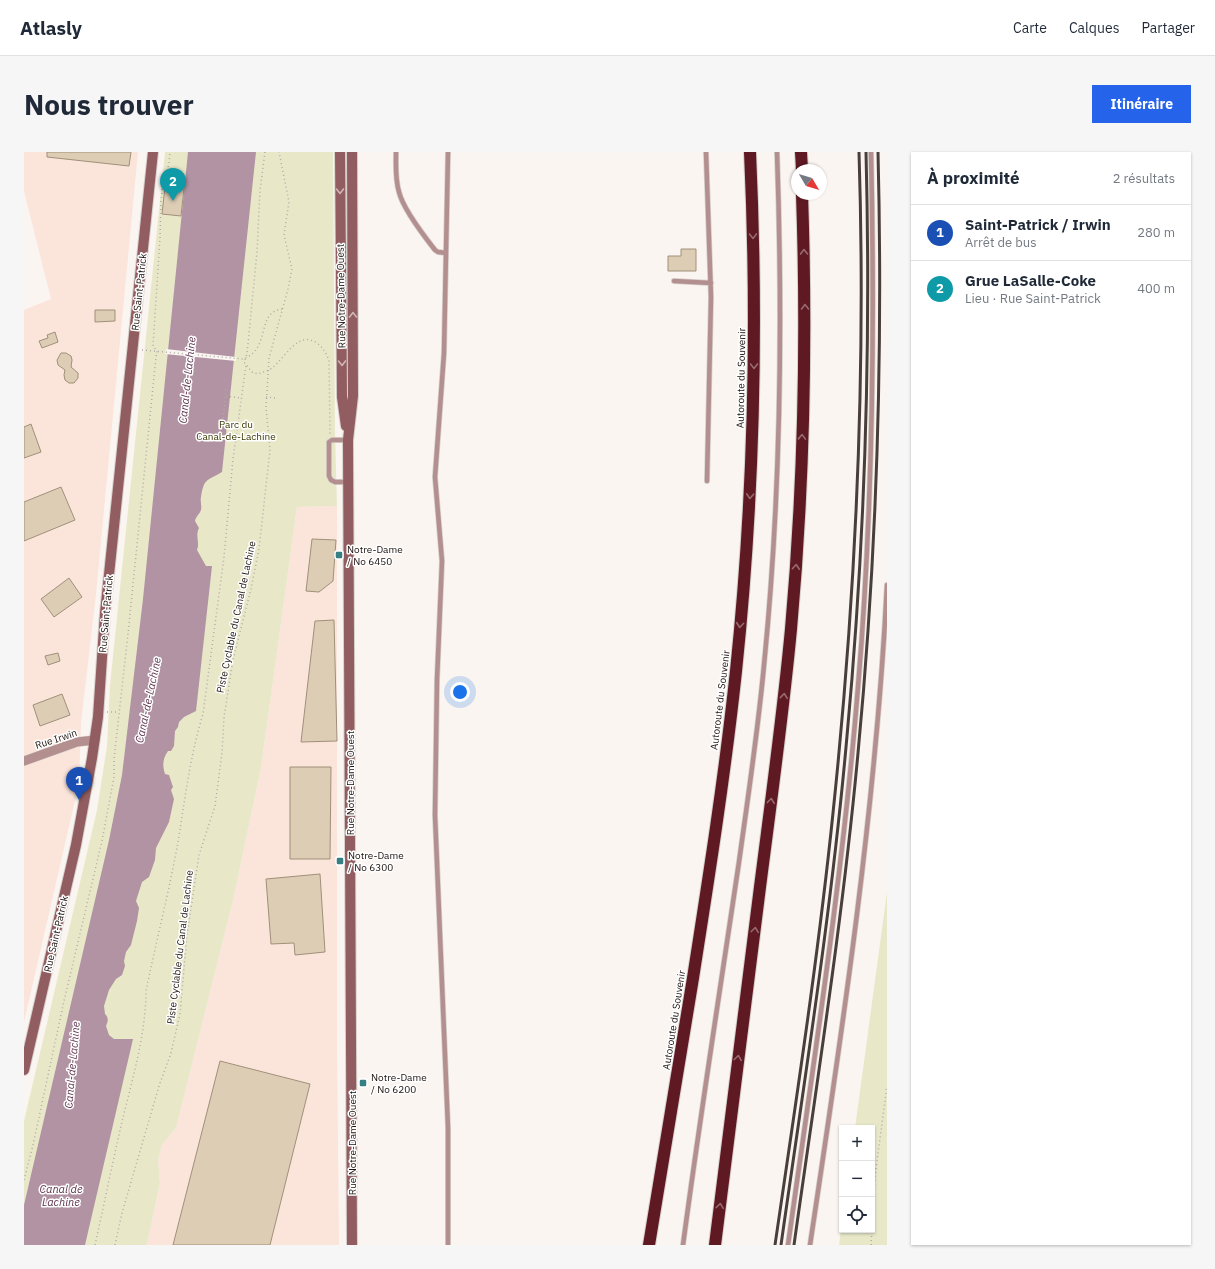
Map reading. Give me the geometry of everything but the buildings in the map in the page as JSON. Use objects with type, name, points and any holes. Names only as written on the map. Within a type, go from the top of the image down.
[{"type":"highway","points":[[746,152],[752,197]]},
{"type":"highway","name":"Autoroute du Souvenir","points":[[650,1245],[715,837],[738,652],[752,461],[754,351],[750,152]]},
{"type":"highway","points":[[801,152],[802,164]]},
{"type":"highway","points":[[715,1245],[780,735],[791,629],[800,505],[804,383],[805,291],[802,200]]},
{"type":"main road","name":"Rue Saint-Patrick","points":[[24,1070],[76,845],[95,740],[105,613],[153,152]]},
{"type":"main road","name":"Rue Notre-Dame Ouest","points":[[340,152],[342,397],[348,440]]},
{"type":"main road","name":"Rue Notre-Dame Ouest","points":[[352,152],[353,396],[348,440],[352,1245]]},
{"type":"street","name":"Rue Irwin","points":[[24,761],[77,742],[95,740]]},
{"type":"lane","points":[[396,152],[396,173],[402,202],[435,250],[446,253]]},
{"type":"lane","points":[[448,152],[444,353],[435,476],[442,561],[437,680],[436,816],[448,1128],[448,1245]]},
{"type":"lane","points":[[706,152],[711,283],[707,481]]},
{"type":"lane","points":[[682,1245],[748,795],[760,705],[768,617],[776,498],[780,398],[780,288],[777,152]]},
{"type":"lane","points":[[788,1245],[833,928],[858,686],[869,506],[872,402],[874,318],[871,152]]},
{"type":"lane","points":[[674,281],[711,283]]},
{"type":"lane","points":[[348,440],[332,440],[329,442],[328,447],[329,476],[331,480],[335,482],[348,482]]},
{"type":"lane","points":[[810,1245],[864,863],[877,729],[887,585]]},
{"type":"path","points":[[24,1180],[34,1145],[64,1001],[102,841],[114,777],[114,759],[157,351],[153,346],[160,238],[160,212],[163,181],[169,164],[170,152]]},
{"type":"path","points":[[95,1245],[134,1072],[142,1030],[146,992],[176,849],[194,744],[202,714],[224,557],[233,459],[246,365],[244,362],[246,358],[257,252],[260,190],[264,152]]},
{"type":"path","name":"Piste Cyclable du Canal de Lachine","points":[[115,1245],[122,1213],[159,1086],[171,1053],[180,1014],[187,935],[199,855],[215,806],[220,772],[224,717],[235,648],[251,589],[259,549],[270,450],[266,414],[268,370],[292,269],[284,235],[289,202],[280,152]]},
{"type":"path","points":[[144,350],[239,360],[246,358],[259,347],[269,316],[276,311],[283,309]]},
{"type":"path","points":[[246,365],[255,374],[268,370],[272,368],[295,344],[302,340],[312,341],[323,349],[328,357],[329,368],[330,434]]},
{"type":"path","points":[[222,422],[226,387]]},
{"type":"path","points":[[226,396],[241,398]]},
{"type":"path","points":[[266,397],[276,398]]},
{"type":"path","points":[[108,712],[120,712]]},
{"type":"path","points":[[874,1197],[887,1086]]},
{"type":"path","points":[[871,1245],[872,1233]]},
{"type":"shaded area","points":[[24,152],[138,152],[96,594],[81,723],[79,783],[24,1022],[24,310],[51,299],[24,191]]},
{"type":"shaded area","points":[[337,506],[337,1045],[339,1245],[147,1245],[160,1183],[158,1160],[162,1145],[176,1128],[234,896],[261,768],[297,507]]},
{"type":"green space","name":"Parc du Canal-de-Lachine","points":[[165,152],[333,152],[337,506],[297,507],[261,768],[234,896],[176,1128],[162,1145],[158,1160],[160,1183],[147,1245],[24,1245],[24,1121],[97,810],[107,746],[110,685]]},
{"type":"green space","points":[[887,892],[887,1245],[839,1245],[840,1233],[875,1233],[875,1125],[855,1125]]},
{"type":"water","name":"Canal de Lachine","points":[[188,152],[256,152],[222,472],[207,481],[203,486],[201,510],[195,521],[199,528],[197,534],[197,550],[206,566],[212,566],[196,711],[184,717],[179,722],[175,731],[174,746],[171,751],[168,751],[164,759],[164,771],[165,774],[169,775],[173,787],[171,790],[174,799],[169,822],[156,848],[155,860],[149,877],[142,882],[136,901],[139,908],[137,921],[131,945],[126,952],[124,961],[125,966],[122,975],[116,979],[109,990],[104,1006],[105,1014],[108,1018],[106,1026],[109,1035],[114,1039],[133,1039],[85,1245],[24,1245],[24,1205],[109,840],[122,775],[143,599]]},
{"type":"pier","points":[[166,349],[236,357],[236,361],[165,354]]},
{"type":"railway","points":[[775,1245],[821,921],[833,813],[848,648],[860,400],[861,235],[859,152]]},
{"type":"railway","points":[[781,1245],[834,864],[853,663],[862,517],[867,371],[868,298],[866,152]]},
{"type":"railway","points":[[794,1245],[845,876],[865,678],[874,528],[879,377],[880,302],[878,152]]},
{"type":"place","name":"Grue LaSalle-Coke","points":[[173,201]]},
{"type":"place","name":"Notre-Dame / No 6450","points":[[339,555]]},
{"type":"place","name":"Saint-Patrick / Irwin","points":[[79,800]]},
{"type":"place","name":"Notre-Dame / No 6300","points":[[340,861]]},
{"type":"place","name":"Notre-Dame / No 6200","points":[[363,1083]]},
{"type":"water label","name":"Canal-de-Lachine","points":[[187,380]]},
{"type":"water label","name":"Canal-de-Lachine","points":[[148,700]]},
{"type":"water label","name":"Canal-de-Lachine","points":[[72,1065]]}]
